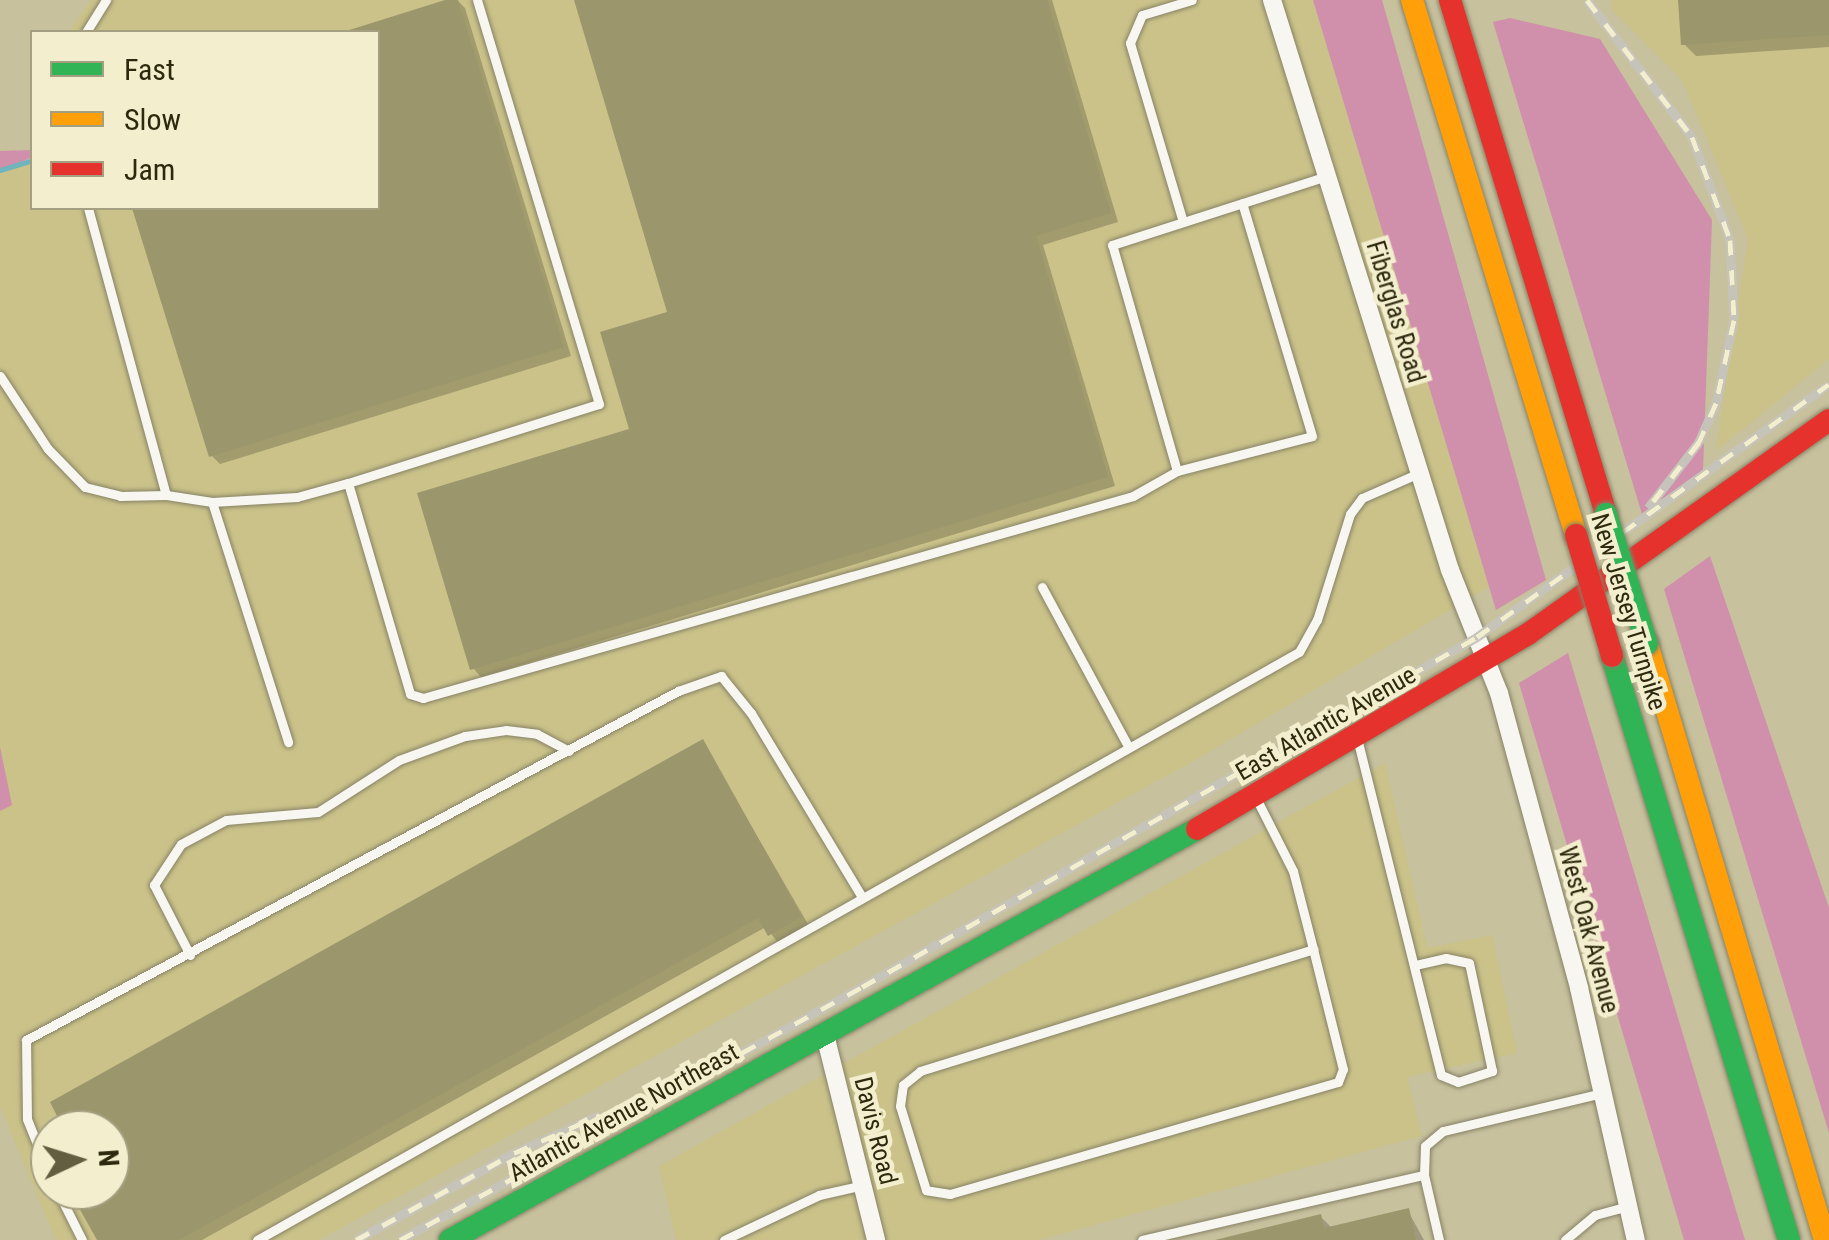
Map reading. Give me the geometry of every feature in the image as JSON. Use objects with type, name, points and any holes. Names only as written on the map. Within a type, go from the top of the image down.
[{"type":"main road","name":"New Jersey Turnpike","points":[[1412,0],[1789,1240]]},
{"type":"main road","name":"New Jersey Turnpike","points":[[1450,0],[1825,1240]]},
{"type":"main road","name":"East Atlantic Avenue","points":[[824,1034],[1357,740],[1486,660],[1682,529],[1829,420]]},
{"type":"main road","name":"Atlantic Avenue Northeast","points":[[450,1240],[824,1034]]},
{"type":"street","name":"Fiberglas Road","points":[[1272,0],[1420,473],[1477,638]]},
{"type":"street","name":"West Oak Avenue","points":[[1477,638],[1603,1094],[1636,1240]]},
{"type":"street","name":"Davis Road","points":[[824,1034],[876,1240]]},
{"type":"lane","points":[[87,30],[106,0]]},
{"type":"lane","points":[[0,376],[48,449],[85,488],[120,496],[166,495],[212,502],[297,497],[599,404],[476,0]]},
{"type":"lane","points":[[1183,222],[1130,44],[1142,15],[1192,0]]},
{"type":"lane","points":[[1177,471],[1112,245],[1326,176]]},
{"type":"lane","points":[[348,483],[410,694],[423,698],[1132,496],[1177,471],[1312,436],[1242,203]]},
{"type":"lane","points":[[89,210],[166,495]]},
{"type":"lane","points":[[257,1240],[1298,652],[1317,620],[1350,514],[1362,498],[1420,473]]},
{"type":"lane","points":[[212,502],[288,742]]},
{"type":"lane","points":[[1042,586],[1128,746]]},
{"type":"lane","points":[[30,1126],[26,1040],[678,691],[721,676],[751,713],[862,897]]},
{"type":"lane","points":[[190,955],[154,884],[181,844],[226,820],[318,812],[399,760],[465,736],[506,730],[538,734],[569,750]]},
{"type":"lane","points":[[1357,740],[1441,1075],[1458,1082],[1492,1071],[1468,963],[1446,958],[1415,965]]},
{"type":"lane","points":[[1256,797],[1293,871],[1343,1069],[1338,1082],[950,1194],[926,1190],[900,1106],[904,1085],[920,1071],[1312,948]]},
{"type":"lane","points":[[1440,1240],[1424,1175],[1425,1146],[1443,1131],[1603,1094]]},
{"type":"lane","points":[[1142,1240],[1424,1175]]},
{"type":"lane","points":[[724,1240],[819,1196],[862,1186]]},
{"type":"lane","points":[[1565,1240],[1587,1219],[1628,1206]]},
{"type":"lane","points":[[67,1210],[82,1240]]},
{"type":"shaded area","points":[[91,0],[1313,0],[1489,587],[1192,762],[319,1240],[56,1240],[43,1210],[130,1210],[130,1110],[30,1110],[30,1178],[0,1106],[0,811],[11,805],[0,747],[0,172],[30,160],[30,210],[380,210],[380,30],[69,30]]},
{"type":"shaded area","points":[[1313,0],[1382,0],[1546,580],[1496,610]]},
{"type":"shaded area","points":[[1611,0],[1829,0],[1829,359],[1716,451],[1748,238],[1682,80],[1612,10]]},
{"type":"shaded area","points":[[1510,18],[1600,39],[1712,220],[1703,470],[1642,514],[1493,22]]},
{"type":"shaded area","points":[[30,150],[30,158],[0,172],[0,151]]},
{"type":"shaded area","points":[[1710,556],[1829,908],[1829,1133],[1664,589]]},
{"type":"shaded area","points":[[1568,653],[1745,1240],[1684,1240],[1519,683]]},
{"type":"shaded area","points":[[0,747],[12,805],[0,811]]},
{"type":"shaded area","points":[[1385,763],[1427,948],[1492,935],[1517,1053],[1407,1077],[1422,1136],[1039,1240],[676,1240],[659,1166]]},
{"type":"building","points":[[445,0],[458,0],[564,347],[209,457],[133,210],[380,210],[380,30],[349,30]]},
{"type":"building","points":[[574,0],[1047,0],[1111,213],[1036,236],[1108,477],[470,670],[417,493],[629,429],[600,332],[667,312]]},
{"type":"building","points":[[1678,0],[1829,0],[1829,35],[1681,45]]},
{"type":"building","points":[[703,739],[802,917],[768,936],[758,918],[179,1240],[97,1240],[80,1210],[130,1210],[130,1110],[54,1110],[50,1102]]},
{"type":"building","points":[[1409,1208],[1416,1240],[1215,1240],[1321,1214],[1324,1228]]},
{"type":"waterway","points":[[0,170],[30,161]]},
{"type":"railway","points":[[1587,0],[1692,137],[1730,240],[1734,320],[1716,403],[1699,442],[1648,508]]},
{"type":"railway","points":[[400,1240],[862,987],[1477,637],[1829,384]]},
{"type":"railway","points":[[356,1240],[514,1153],[600,1115]]},
{"type":"traffic: fast","points":[[1606,514],[1647,644]]},
{"type":"traffic: fast","points":[[1612,656],[1789,1240]]},
{"type":"traffic: fast","points":[[450,1240],[1197,829]]},
{"type":"traffic: slow","points":[[1412,0],[1576,535]]},
{"type":"traffic: slow","points":[[1647,644],[1825,1240]]},
{"type":"traffic: jam","points":[[1450,0],[1606,514]]},
{"type":"traffic: jam","points":[[1197,829],[1528,634],[1829,420]]},
{"type":"traffic: jam","points":[[1576,535],[1612,656]]}]
